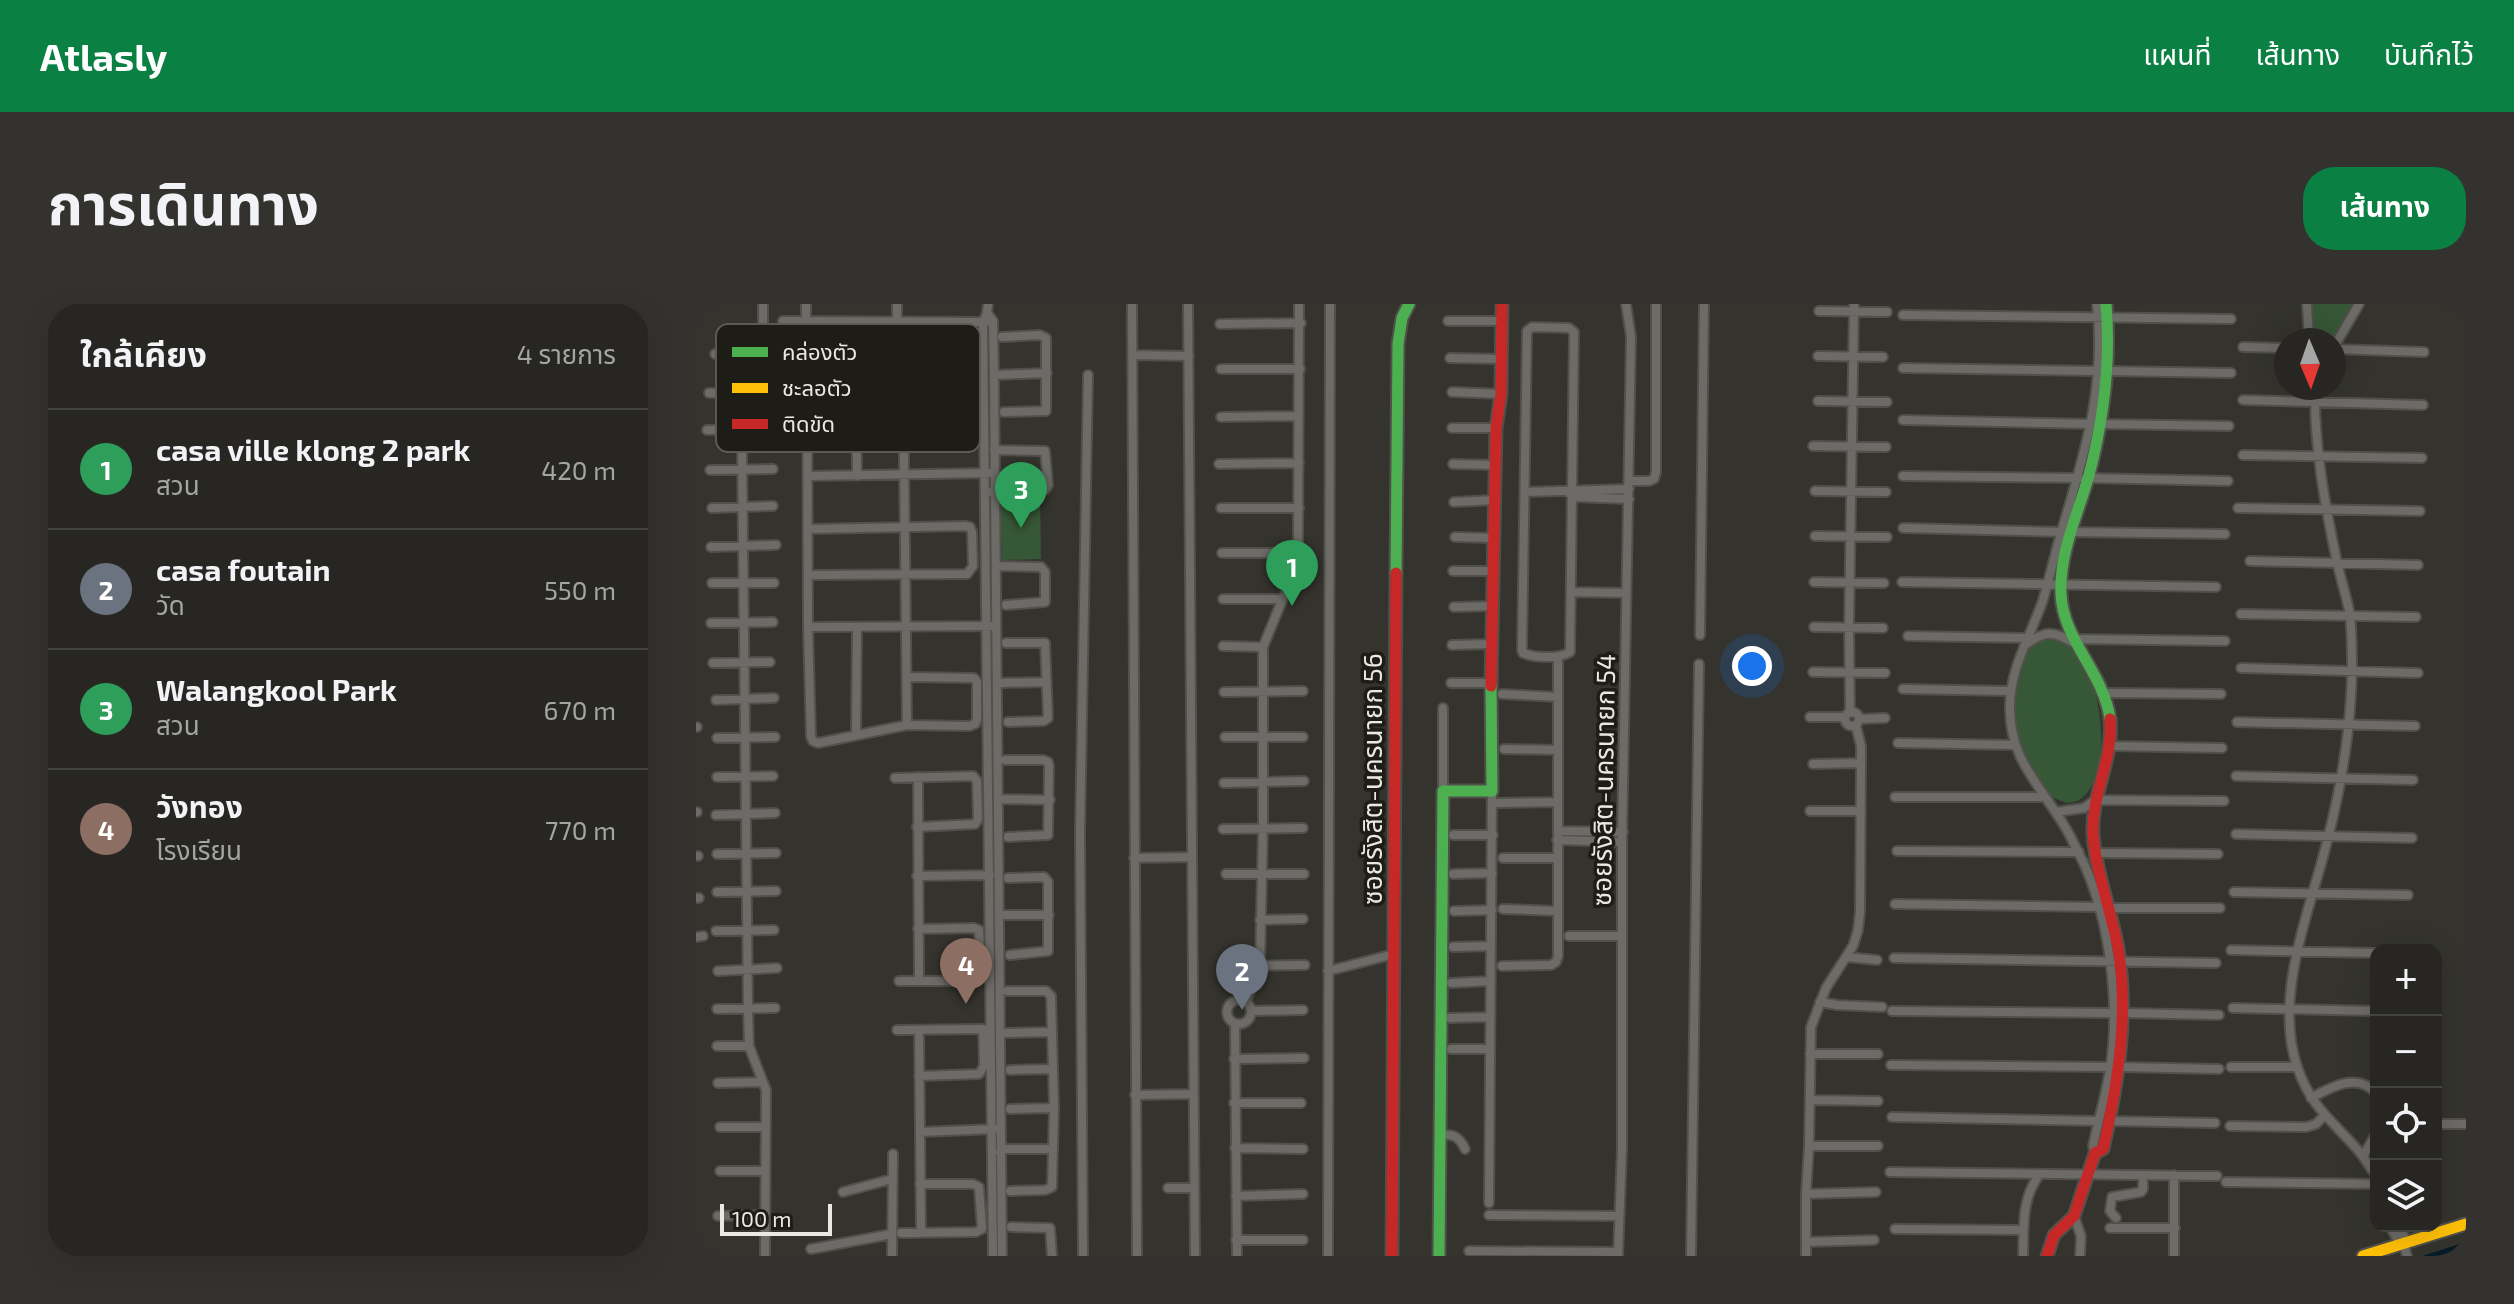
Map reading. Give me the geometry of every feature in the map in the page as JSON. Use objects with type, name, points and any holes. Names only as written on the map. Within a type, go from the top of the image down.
[{"type":"street","points":[[763,304],[765,324]]},
{"type":"street","points":[[806,304],[806,321]]},
{"type":"street","points":[[897,304],[897,322]]},
{"type":"street","points":[[1132,304],[1137,1256]]},
{"type":"street","points":[[1188,304],[1195,1256]]},
{"type":"street","points":[[1235,1024],[1247,1021],[1248,1006],[1260,965],[1263,647],[1298,553],[1299,304]]},
{"type":"street","points":[[1328,1256],[1330,304]]},
{"type":"street","name":"ซอยรังสิต-นครนายก 56","points":[[1392,1256],[1398,344],[1402,318],[1409,304]]},
{"type":"street","points":[[1489,1203],[1493,835],[1491,644],[1502,304]]},
{"type":"street","name":"ซอยรังสิต-นครนายก 54","points":[[1618,1254],[1622,1148],[1622,837],[1631,337],[1626,304]]},
{"type":"street","points":[[1525,492],[1629,490],[1654,479],[1656,304]]},
{"type":"street","points":[[1700,635],[1704,304]]},
{"type":"street","points":[[2097,304],[2103,318]]},
{"type":"street","points":[[2104,907],[2079,852],[2056,812],[2029,775],[2015,745],[2010,691],[2025,642],[2054,585],[2084,478],[2097,424],[2106,304]]},
{"type":"street","points":[[2307,304],[2308,328]]},
{"type":"street","points":[[2345,328],[2359,304]]},
{"type":"street","points":[[1854,308],[1846,724],[1885,718]]},
{"type":"street","points":[[1819,311],[1854,308],[1887,312]]},
{"type":"street","points":[[783,321],[897,322],[988,315]]},
{"type":"street","points":[[988,315],[994,375],[994,450],[990,473]]},
{"type":"street","points":[[988,315],[992,626],[988,875],[996,1129],[1001,1149],[1002,1256]]},
{"type":"street","points":[[1903,315],[2231,319]]},
{"type":"street","points":[[1448,321],[1502,321]]},
{"type":"street","points":[[1220,324],[1301,323]]},
{"type":"street","points":[[1532,327],[1569,328],[1574,332],[1572,493],[1570,652],[1558,656],[1530,656],[1523,653],[1527,331],[1532,327]]},
{"type":"street","points":[[1002,337],[1044,336],[1047,373],[1046,411],[1004,412]]},
{"type":"street","points":[[2243,347],[2274,348]]},
{"type":"street","points":[[2346,349],[2424,352]]},
{"type":"street","points":[[1132,355],[1189,356]]},
{"type":"street","points":[[1818,356],[1883,357]]},
{"type":"street","points":[[1450,358],[1501,359]]},
{"type":"street","points":[[1903,368],[2231,373]]},
{"type":"street","points":[[1221,369],[1300,369]]},
{"type":"street","points":[[994,375],[1047,373]]},
{"type":"street","points":[[1083,1256],[1080,834],[1088,375]]},
{"type":"street","points":[[1452,392],[1501,394]]},
{"type":"street","points":[[709,393],[716,393]]},
{"type":"street","points":[[2243,400],[2423,405]]},
{"type":"street","points":[[1818,401],[1887,402]]},
{"type":"street","points":[[2315,402],[2327,510],[2350,616],[2352,671],[2341,779],[2298,952],[2289,1009],[2297,1067],[2311,1098],[2363,1156],[2370,1171]]},
{"type":"street","points":[[1221,417],[1299,416]]},
{"type":"street","points":[[1903,420],[2229,426]]},
{"type":"street","points":[[1452,428],[1496,428]]},
{"type":"street","points":[[707,430],[716,430]]},
{"type":"street","points":[[1813,446],[1886,447]]},
{"type":"street","points":[[990,492],[1045,490],[1048,485],[1045,451],[994,450]]},
{"type":"street","points":[[743,452],[749,1046],[766,1090],[765,1256]]},
{"type":"street","points":[[808,452],[808,627],[813,741],[818,743],[907,725],[975,724],[977,682],[974,678],[908,677]]},
{"type":"street","points":[[857,452],[857,476]]},
{"type":"street","points":[[905,452],[907,725]]},
{"type":"street","points":[[2243,455],[2422,458]]},
{"type":"street","points":[[1219,464],[1299,463]]},
{"type":"street","points":[[1453,464],[1496,465]]},
{"type":"street","points":[[710,470],[773,469]]},
{"type":"street","points":[[808,476],[990,473]]},
{"type":"street","points":[[1903,476],[2228,481]]},
{"type":"street","points":[[1815,491],[1886,492]]},
{"type":"street","points":[[990,492],[996,566],[992,626],[998,683],[998,799],[1004,876],[999,915],[1001,1033],[992,1170],[993,1256]]},
{"type":"street","points":[[1454,502],[1495,500]]},
{"type":"street","points":[[712,508],[773,506]]},
{"type":"street","points":[[1221,508],[1299,508]]},
{"type":"street","points":[[2238,508],[2420,511]]},
{"type":"street","points":[[808,529],[965,526],[970,527],[973,543],[973,566],[967,574],[808,575]]},
{"type":"street","points":[[1903,528],[2225,534]]},
{"type":"street","points":[[1815,536],[1887,537]]},
{"type":"street","points":[[1455,537],[1494,538]]},
{"type":"street","points":[[711,547],[776,545]]},
{"type":"street","points":[[1222,553],[1298,553]]},
{"type":"street","points":[[2250,561],[2418,565]]},
{"type":"street","points":[[996,566],[1041,567],[1045,572],[1046,600],[1043,604],[1006,605]]},
{"type":"street","points":[[1453,571],[1493,571]]},
{"type":"street","points":[[1814,582],[1884,583]]},
{"type":"street","points":[[1902,582],[2216,587]]},
{"type":"street","points":[[712,583],[774,583]]},
{"type":"street","points":[[2047,1256],[2054,1235],[2074,1216],[2095,1153],[2103,1149],[2104,1121],[2115,1067],[2118,1013],[2115,961],[2093,828],[2095,800],[2111,746],[2105,693],[2098,676],[2075,642],[2054,585]]},
{"type":"street","points":[[1571,592],[1626,593]]},
{"type":"street","points":[[1223,599],[1282,599]]},
{"type":"street","points":[[1454,607],[1493,606]]},
{"type":"street","points":[[2241,614],[2416,617]]},
{"type":"street","points":[[711,623],[773,622]]},
{"type":"street","points":[[808,627],[992,626]]},
{"type":"street","points":[[856,735],[857,627]]},
{"type":"street","points":[[1814,627],[1883,628]]},
{"type":"street","points":[[1908,636],[2025,642],[2050,633],[2075,642],[2225,641]]},
{"type":"street","points":[[1006,643],[1045,643],[1047,682],[1047,720],[1008,722]]},
{"type":"street","points":[[1452,645],[1491,644]]},
{"type":"street","points":[[1223,646],[1263,647]]},
{"type":"street","points":[[1502,966],[1551,965],[1558,956],[1558,656]]},
{"type":"street","points":[[713,663],[770,662]]},
{"type":"street","points":[[1691,1256],[1699,664]]},
{"type":"street","points":[[2241,668],[2418,673]]},
{"type":"street","points":[[1813,672],[1885,673]]},
{"type":"street","points":[[998,683],[1047,682]]},
{"type":"street","points":[[1451,683],[1492,683]]},
{"type":"street","points":[[1903,689],[2010,691]]},
{"type":"street","points":[[1224,692],[1303,691]]},
{"type":"street","points":[[2105,693],[2221,694]]},
{"type":"street","points":[[1502,694],[1558,697]]},
{"type":"street","points":[[716,700],[774,698]]},
{"type":"street","points":[[1439,1256],[1443,708]]},
{"type":"street","points":[[1810,717],[1848,715]]},
{"type":"street","points":[[1806,1256],[1811,1027],[1830,980],[1856,938],[1860,912],[1861,746],[1858,722]]},
{"type":"street","points":[[2237,722],[2415,726]]},
{"type":"street","points":[[717,738],[775,737]]},
{"type":"street","points":[[1225,737],[1303,737]]},
{"type":"street","points":[[1898,743],[2015,745]]},
{"type":"street","points":[[2111,746],[2222,748]]},
{"type":"street","points":[[1504,749],[1558,750]]},
{"type":"street","points":[[1005,760],[1048,762],[1050,800],[1048,835],[1008,837]]},
{"type":"street","points":[[1813,764],[1861,763]]},
{"type":"street","points":[[717,777],[773,776]]},
{"type":"street","points":[[2236,776],[2413,780]]},
{"type":"street","points":[[918,777],[919,981]]},
{"type":"street","points":[[895,778],[975,777],[978,819],[975,824],[917,827]]},
{"type":"street","points":[[1224,783],[1304,781]]},
{"type":"street","points":[[1443,791],[1492,791]]},
{"type":"street","points":[[1895,797],[2044,797]]},
{"type":"street","points":[[998,799],[1050,800]]},
{"type":"street","points":[[2056,812],[2084,808],[2095,800],[2224,801]]},
{"type":"street","points":[[1498,803],[1557,802]]},
{"type":"street","points":[[1810,811],[1861,811]]},
{"type":"street","points":[[716,815],[775,813]]},
{"type":"street","points":[[1223,829],[1303,828]]},
{"type":"street","points":[[2236,834],[2412,838]]},
{"type":"street","points":[[1453,835],[1493,835]]},
{"type":"street","points":[[1558,835],[1622,837]]},
{"type":"street","points":[[1897,851],[2079,852]]},
{"type":"street","points":[[717,854],[776,853]]},
{"type":"street","points":[[2095,853],[2218,854]]},
{"type":"street","points":[[1134,858],[1192,857]]},
{"type":"street","points":[[1503,858],[1557,858]]},
{"type":"street","points":[[1453,874],[1492,873]]},
{"type":"street","points":[[1226,874],[1304,874]]},
{"type":"street","points":[[917,876],[988,875],[1047,879],[1048,951],[1010,955]]},
{"type":"street","points":[[717,892],[776,891]]},
{"type":"street","points":[[2234,892],[2408,895]]},
{"type":"street","points":[[1895,904],[2220,908]]},
{"type":"street","points":[[1503,909],[1557,911]]},
{"type":"street","points":[[1454,911],[1492,910]]},
{"type":"street","points":[[999,915],[1049,915]]},
{"type":"street","points":[[1260,920],[1303,919]]},
{"type":"street","points":[[899,981],[976,981],[981,977],[979,930],[918,929]]},
{"type":"street","points":[[716,931],[774,930]]},
{"type":"street","points":[[1569,936],[1622,936]]},
{"type":"street","points":[[1453,947],[1491,946]]},
{"type":"street","points":[[2231,950],[2370,953]]},
{"type":"street","points":[[1328,971],[1394,954]]},
{"type":"street","points":[[1847,957],[1877,960]]},
{"type":"street","points":[[1894,958],[2216,963]]},
{"type":"street","points":[[1227,966],[1305,965]]},
{"type":"street","points":[[718,971],[777,968]]},
{"type":"street","points":[[1451,983],[1491,981]]},
{"type":"street","points":[[1007,991],[1050,993],[1054,1108],[1052,1187],[1010,1191]]},
{"type":"street","points":[[1235,1024],[1229,1019],[1228,1007],[1234,1001],[1248,1006],[1303,1010]]},
{"type":"street","points":[[1820,1002],[1882,1007]]},
{"type":"street","points":[[717,1009],[775,1008]]},
{"type":"street","points":[[2233,1008],[2370,1011]]},
{"type":"street","points":[[1892,1011],[2219,1015]]},
{"type":"street","points":[[1450,1018],[1490,1017]]},
{"type":"street","points":[[1235,1024],[1237,1256]]},
{"type":"street","points":[[897,1030],[983,1029],[984,1066],[979,1074],[919,1076]]},
{"type":"street","points":[[919,1030],[921,1233]]},
{"type":"street","points":[[1001,1033],[1052,1032]]},
{"type":"street","points":[[717,1046],[749,1046]]},
{"type":"street","points":[[1451,1049],[1490,1049]]},
{"type":"street","points":[[1810,1054],[1878,1054]]},
{"type":"street","points":[[1234,1059],[1304,1058]]},
{"type":"street","points":[[1891,1065],[2219,1069]]},
{"type":"street","points":[[2231,1067],[2297,1067]]},
{"type":"street","points":[[1010,1070],[1053,1069]]},
{"type":"street","points":[[718,1083],[763,1082]]},
{"type":"street","points":[[2311,1098],[2347,1082],[2361,1083],[2371,1088]]},
{"type":"street","points":[[1135,1095],[1193,1094]]},
{"type":"street","points":[[1810,1100],[1878,1101]]},
{"type":"street","points":[[1234,1103],[1301,1103]]},
{"type":"street","points":[[1010,1109],[1054,1108]]},
{"type":"street","points":[[2230,1126],[2306,1127],[2316,1124],[2324,1116]]},
{"type":"street","points":[[1892,1117],[2215,1123]]},
{"type":"street","points":[[2442,1124],[2466,1124]]},
{"type":"street","points":[[720,1127],[765,1127]]},
{"type":"street","points":[[920,1132],[996,1129]]},
{"type":"street","points":[[1440,1135],[1458,1137],[1465,1149]]},
{"type":"street","points":[[2363,1156],[2370,1144]]},
{"type":"street","points":[[1809,1146],[1878,1146]]},
{"type":"street","points":[[1235,1148],[1303,1149]]},
{"type":"street","points":[[1001,1149],[1053,1149]]},
{"type":"street","points":[[992,1170],[1001,1149]]},
{"type":"street","points":[[892,1256],[897,1234],[893,1154]]},
{"type":"street","points":[[720,1171],[765,1171]]},
{"type":"street","points":[[1890,1172],[2217,1176]]},
{"type":"street","points":[[2023,1256],[2028,1191],[2040,1174]]},
{"type":"street","points":[[2116,1218],[2110,1211],[2112,1197],[2141,1192],[2143,1175]]},
{"type":"street","points":[[2174,1175],[2174,1256]]},
{"type":"street","points":[[843,1192],[892,1179]]},
{"type":"street","points":[[2226,1182],[2370,1182]]},
{"type":"street","points":[[811,1249],[897,1234],[981,1231],[981,1190],[976,1184],[920,1184]]},
{"type":"street","points":[[1168,1188],[1194,1188]]},
{"type":"street","points":[[1806,1194],[1876,1192]]},
{"type":"street","points":[[1236,1196],[1303,1194]]},
{"type":"street","points":[[718,1216],[765,1215]]},
{"type":"street","points":[[1489,1215],[1619,1216]]},
{"type":"street","points":[[2074,1216],[2081,1236],[2080,1256]]},
{"type":"street","points":[[2363,1256],[2404,1248],[2466,1224]]},
{"type":"street","points":[[1011,1227],[1050,1228],[1052,1256]]},
{"type":"street","points":[[2110,1228],[2175,1228]]},
{"type":"street","points":[[1895,1229],[2023,1230]]},
{"type":"street","points":[[1236,1240],[1303,1240]]},
{"type":"street","points":[[1806,1242],[1874,1240]]},
{"type":"street","points":[[1469,1251],[1618,1254]]},
{"type":"green space","points":[[2304,304],[2355,304],[2340,328],[2305,328]]},
{"type":"green space","points":[[1040,496],[1041,559],[1002,560],[1000,497]]},
{"type":"green space","points":[[2043,639],[2064,642],[2079,656],[2089,674],[2100,721],[2098,769],[2091,787],[2079,800],[2067,803],[2051,797],[2034,771],[2020,744],[2015,716],[2017,682],[2023,658],[2031,646]]},
{"type":"water","points":[[2466,1242],[2466,1256],[2422,1256]]},
{"type":"traffic: fast","points":[[1396,573],[1398,344],[1402,318],[1409,304]]},
{"type":"traffic: fast","points":[[2106,304],[2107,369],[2099,432],[2066,549],[2061,594],[2069,627],[2100,687],[2110,719]]},
{"type":"traffic: fast","points":[[1439,1256],[1443,791],[1492,791],[1491,686]]},
{"type":"traffic: slow","points":[[2363,1256],[2466,1224]]},
{"type":"traffic: jam","points":[[1491,686],[1496,428],[1501,394],[1502,304]]},
{"type":"traffic: jam","points":[[1392,1256],[1396,573]]},
{"type":"traffic: jam","points":[[2047,1256],[2054,1235],[2074,1216],[2095,1153],[2103,1149],[2120,1049],[2122,998],[2118,948],[2093,834],[2095,805],[2109,748],[2110,719]]},
{"type":"place","name":"Walangkool Park","points":[[1021,528]]},
{"type":"place","name":"casa ville klong 2 park","points":[[1292,606]]},
{"type":"place","name":"วังทอง","points":[[966,1004]]},
{"type":"place","name":"casa foutain","points":[[1242,1010]]}]
